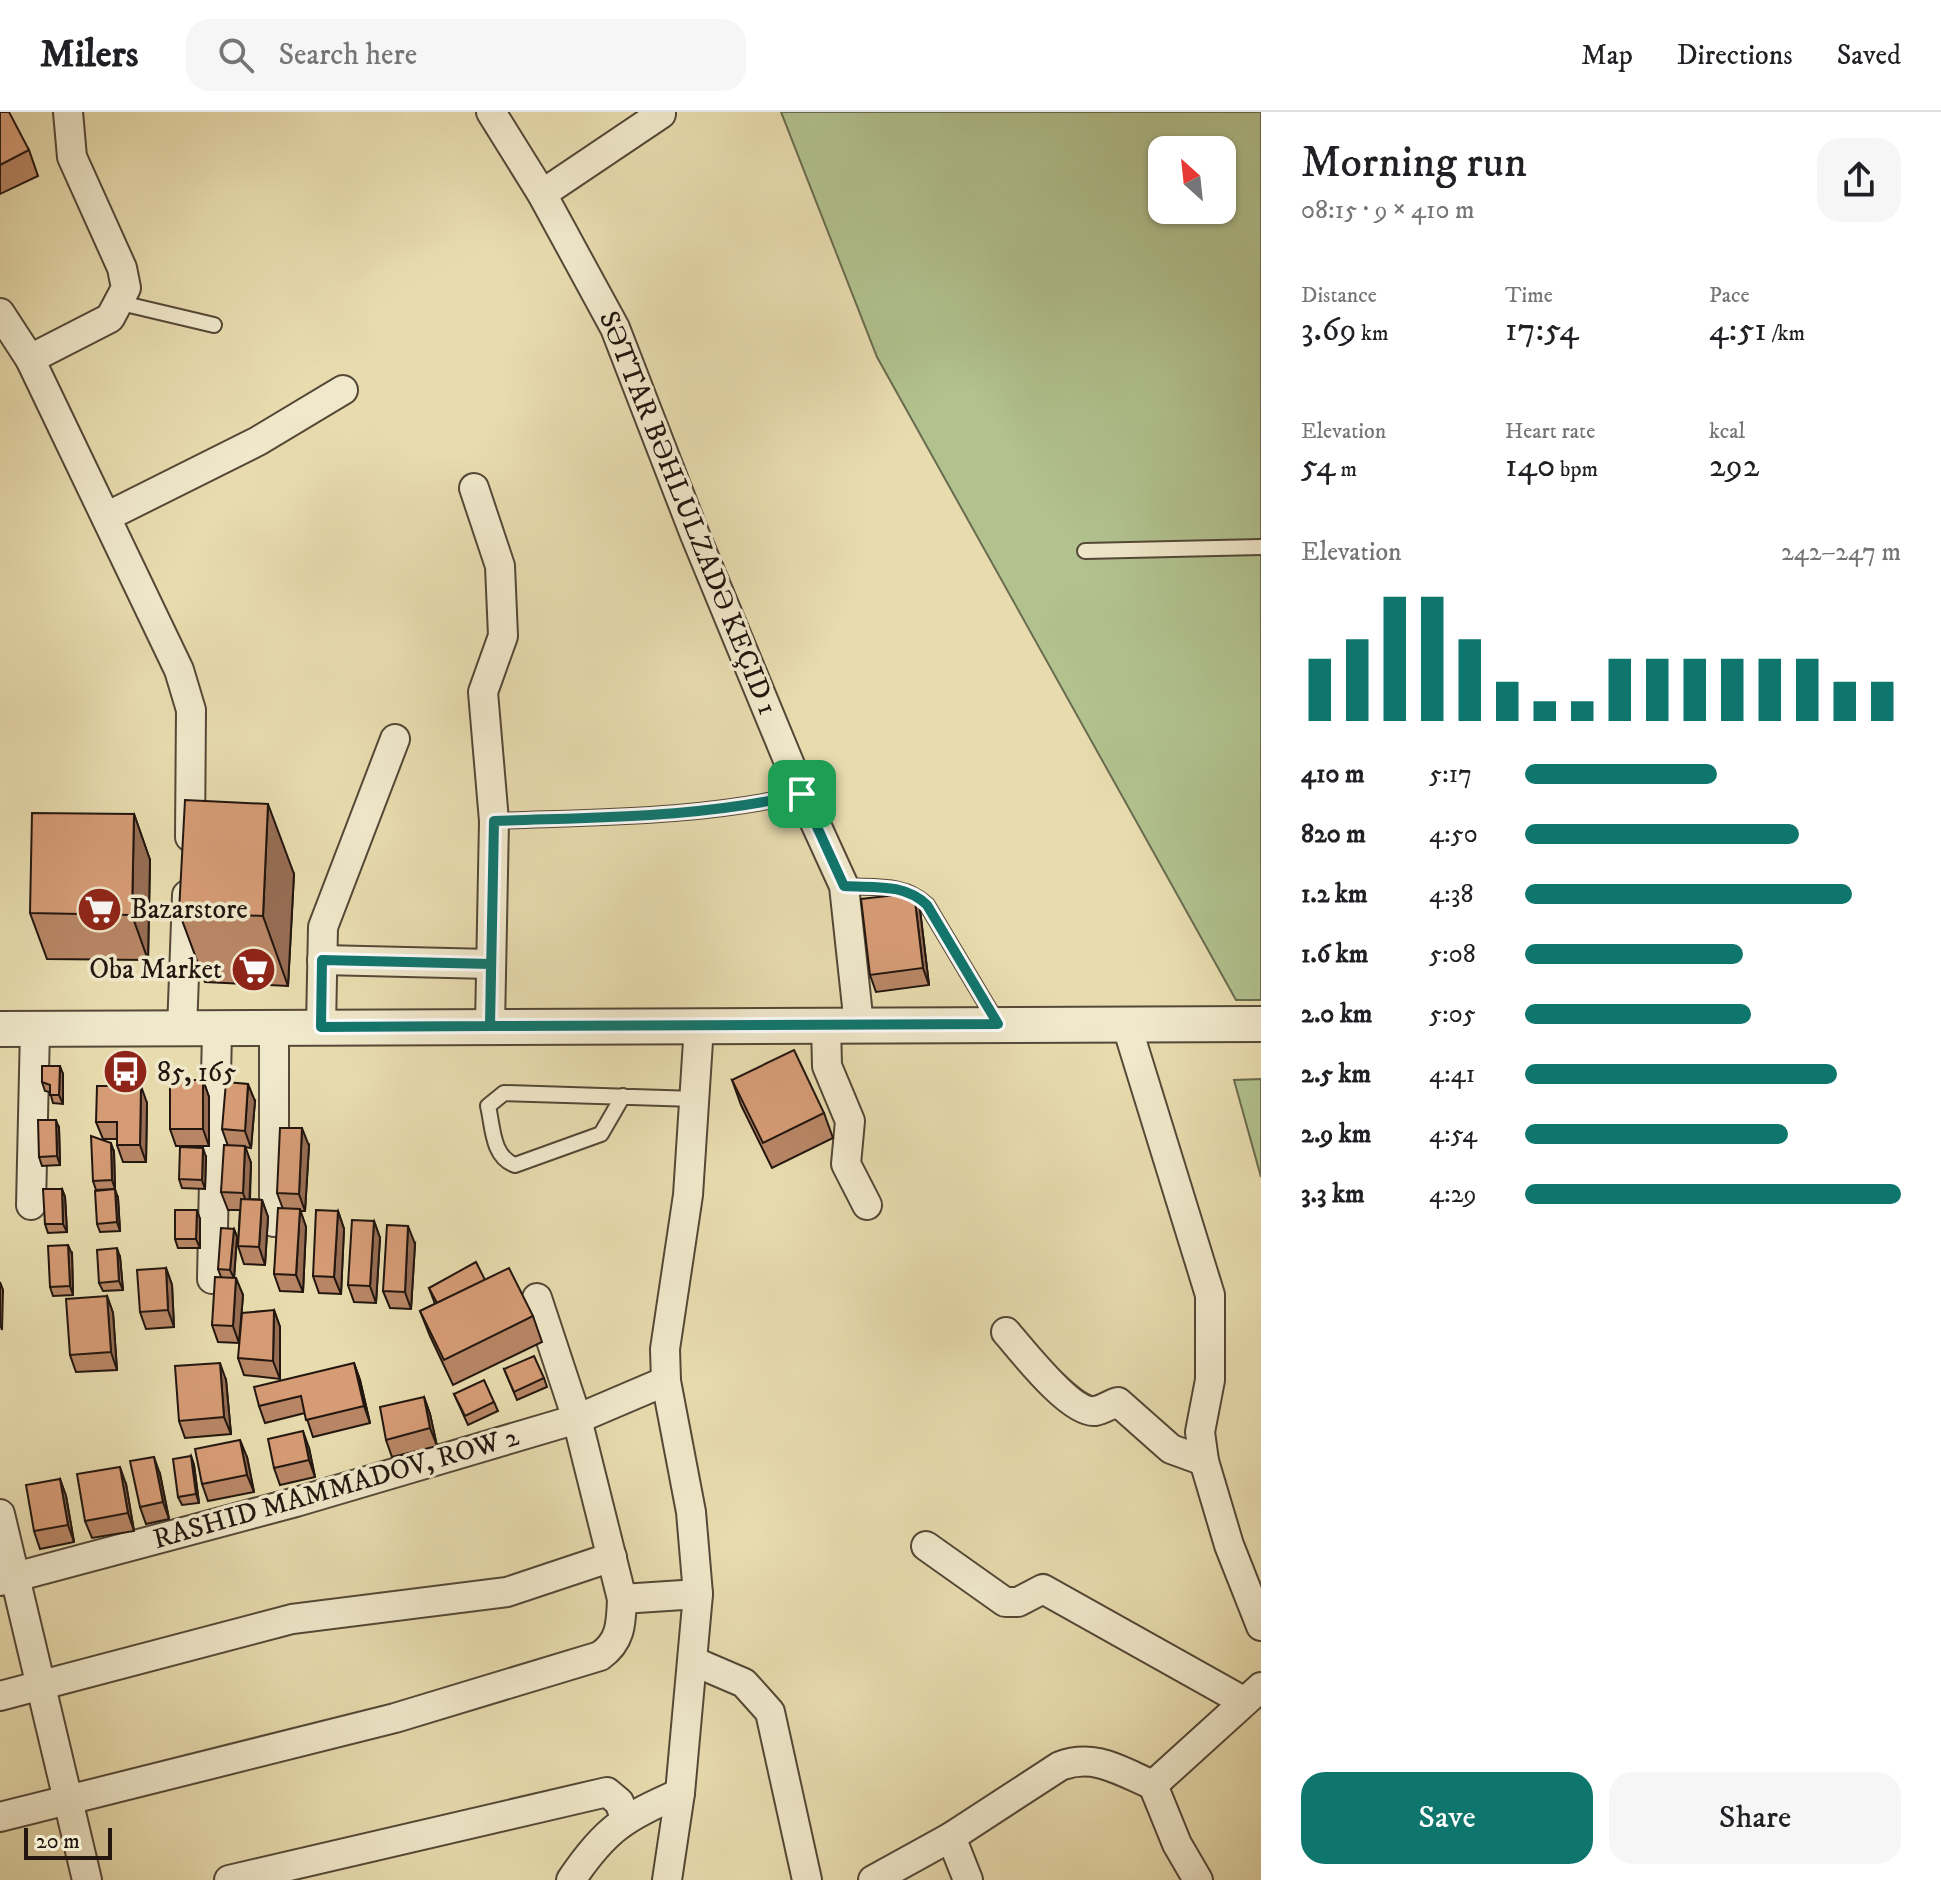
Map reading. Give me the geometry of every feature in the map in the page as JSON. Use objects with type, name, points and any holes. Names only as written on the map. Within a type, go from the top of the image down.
[{"type":"street","points":[[30,359],[91,331],[110,318],[121,303],[126,288],[122,268],[72,157],[68,112]]},
{"type":"street","name":"SƏTTAR BƏHLULZADƏ KEÇID 1","points":[[491,112],[542,194],[633,366],[695,535],[802,794],[844,886],[843,1025],[827,1066],[850,1121],[846,1164],[867,1205]]},
{"type":"street","points":[[542,194],[661,114]]},
{"type":"street","points":[[0,313],[30,359],[162,627],[191,710],[182,1030]]},
{"type":"street","points":[[106,517],[258,441],[343,390]]},
{"type":"street","points":[[474,488],[500,566],[503,636],[483,692],[494,821],[490,1026]]},
{"type":"street","points":[[321,1027],[323,927],[395,739]]},
{"type":"street","points":[[322,960],[491,964]]},
{"type":"street","points":[[1126,1023],[1210,1295],[1210,1380],[1200,1432],[1204,1461],[1229,1545],[1261,1626]]},
{"type":"street","points":[[0,1029],[1261,1024]]},
{"type":"street","points":[[667,1880],[695,1662],[698,1594],[691,1512],[666,1381],[665,1349],[688,1195],[699,1026]]},
{"type":"street","points":[[274,1027],[274,1222]]},
{"type":"street","points":[[31,1205],[35,1029]]},
{"type":"street","points":[[212,1279],[217,1029]]},
{"type":"street","points":[[0,1817],[395,1718],[600,1656],[614,1646],[621,1628],[622,1599],[577,1419],[537,1298]]},
{"type":"street","points":[[1006,1332],[1047,1379],[1086,1409],[1095,1411],[1118,1402],[1171,1449],[1204,1461]]},
{"type":"street","name":"RASHID MAMMADOV, ROW 2","points":[[7,1579],[296,1502],[577,1419],[666,1381]]},
{"type":"street","points":[[0,1514],[7,1579],[38,1685],[87,1880]]},
{"type":"street","points":[[926,1546],[1005,1602],[1018,1602],[1043,1589],[1252,1694],[1153,1785]]},
{"type":"street","points":[[0,1696],[292,1619],[507,1592],[612,1557]]},
{"type":"street","points":[[622,1599],[698,1594]]},
{"type":"street","points":[[695,1662],[755,1690],[770,1712],[807,1880]]},
{"type":"street","points":[[873,1880],[951,1837],[1060,1766],[1079,1759],[1098,1762],[1153,1785],[1177,1844],[1198,1880]]},
{"type":"street","points":[[229,1880],[607,1792],[619,1802],[625,1817]]},
{"type":"street","points":[[571,1880],[595,1845],[625,1817],[680,1793]]},
{"type":"street","points":[[951,1837],[968,1880]]},
{"type":"lane","points":[[121,303],[214,325]]},
{"type":"lane","points":[[1085,551],[1261,547]]},
{"type":"lane","points":[[494,821],[707,811],[746,807],[802,794]]},
{"type":"lane","points":[[844,886],[902,889],[915,894],[927,905],[998,1024]]},
{"type":"lane","points":[[623,1096],[601,1134],[589,1141],[515,1165],[504,1161],[498,1153],[488,1106],[504,1093],[623,1096],[696,1099]]},
{"type":"green space","points":[[781,112],[1261,112],[1261,1000],[1236,1000],[877,357]]},
{"type":"green space","points":[[1261,1079],[1261,1177],[1234,1080]]},
{"type":"building","points":[[0,112],[9,112],[29,150],[0,165]]},
{"type":"building","points":[[185,800],[268,804],[263,916],[179,912]]},
{"type":"building","points":[[32,813],[134,814],[132,915],[30,913]]},
{"type":"building","points":[[914,893],[923,968],[870,975],[861,899]]},
{"type":"building","points":[[794,1050],[824,1113],[763,1143],[732,1080]]},
{"type":"building","points":[[42,1066],[60,1066],[59,1095],[50,1095],[50,1085],[42,1082]]},
{"type":"building","points":[[170,1080],[203,1080],[203,1129],[170,1129]]},
{"type":"building","points":[[226,1082],[248,1084],[245,1131],[222,1129]]},
{"type":"building","points":[[97,1086],[141,1086],[140,1145],[117,1145],[117,1122],[96,1122]]},
{"type":"building","points":[[38,1120],[56,1120],[57,1156],[39,1157]]},
{"type":"building","points":[[280,1128],[302,1128],[299,1194],[277,1193]]},
{"type":"building","points":[[91,1136],[111,1143],[112,1180],[93,1181]]},
{"type":"building","points":[[224,1145],[245,1146],[243,1193],[221,1192]]},
{"type":"building","points":[[180,1147],[203,1148],[202,1180],[179,1179]]},
{"type":"building","points":[[43,1189],[62,1189],[63,1224],[45,1224]]},
{"type":"building","points":[[115,1189],[117,1222],[97,1224],[95,1191]]},
{"type":"building","points":[[241,1199],[262,1200],[259,1247],[238,1246]]},
{"type":"building","points":[[278,1208],[300,1209],[296,1275],[274,1274]]},
{"type":"building","points":[[175,1210],[197,1210],[196,1239],[175,1239]]},
{"type":"building","points":[[316,1210],[338,1211],[334,1277],[313,1276]]},
{"type":"building","points":[[352,1220],[374,1221],[370,1286],[348,1285]]},
{"type":"building","points":[[387,1225],[408,1226],[405,1292],[383,1291]]},
{"type":"building","points":[[221,1228],[234,1229],[230,1270],[218,1269]]},
{"type":"building","points":[[68,1245],[70,1286],[50,1287],[48,1246]]},
{"type":"building","points":[[117,1248],[119,1281],[99,1283],[97,1250]]},
{"type":"building","points":[[476,1262],[485,1280],[437,1303],[429,1288]]},
{"type":"building","points":[[166,1268],[168,1310],[140,1312],[137,1270]]},
{"type":"building","points":[[509,1268],[533,1316],[444,1360],[420,1311]]},
{"type":"building","points":[[215,1277],[236,1278],[233,1326],[212,1325]]},
{"type":"building","points":[[107,1296],[111,1352],[70,1355],[66,1299]]},
{"type":"building","points":[[274,1310],[273,1361],[238,1358],[242,1313]]},
{"type":"building","points":[[534,1356],[544,1378],[514,1392],[504,1369]]},
{"type":"building","points":[[220,1363],[224,1417],[179,1421],[175,1366]]},
{"type":"building","points":[[354,1363],[364,1406],[306,1420],[301,1396],[259,1406],[254,1387]]},
{"type":"building","points":[[484,1380],[494,1402],[465,1416],[454,1394]]},
{"type":"building","points":[[424,1397],[430,1428],[386,1440],[380,1407]]},
{"type":"building","points":[[303,1431],[309,1460],[274,1468],[268,1439]]},
{"type":"building","points":[[240,1440],[247,1475],[202,1484],[195,1449]]},
{"type":"building","points":[[191,1456],[196,1494],[178,1497],[173,1459]]},
{"type":"building","points":[[154,1457],[163,1502],[140,1507],[130,1461]]},
{"type":"building","points":[[120,1467],[128,1513],[85,1521],[77,1474]]},
{"type":"building","points":[[60,1479],[68,1525],[34,1531],[26,1485]]},
{"type":"place","name":"Bazarstore","points":[[99,909]]},
{"type":"place","name":"Oba Market","points":[[253,969]]},
{"type":"place","name":"85, 165","points":[[126,1072]]},
{"type":"route","points":[[802,794],[746,807],[707,811],[494,821],[490,1026],[321,1027],[322,960],[491,964],[490,1026],[998,1024],[927,905],[915,894],[902,889],[844,886],[802,794]]}]
